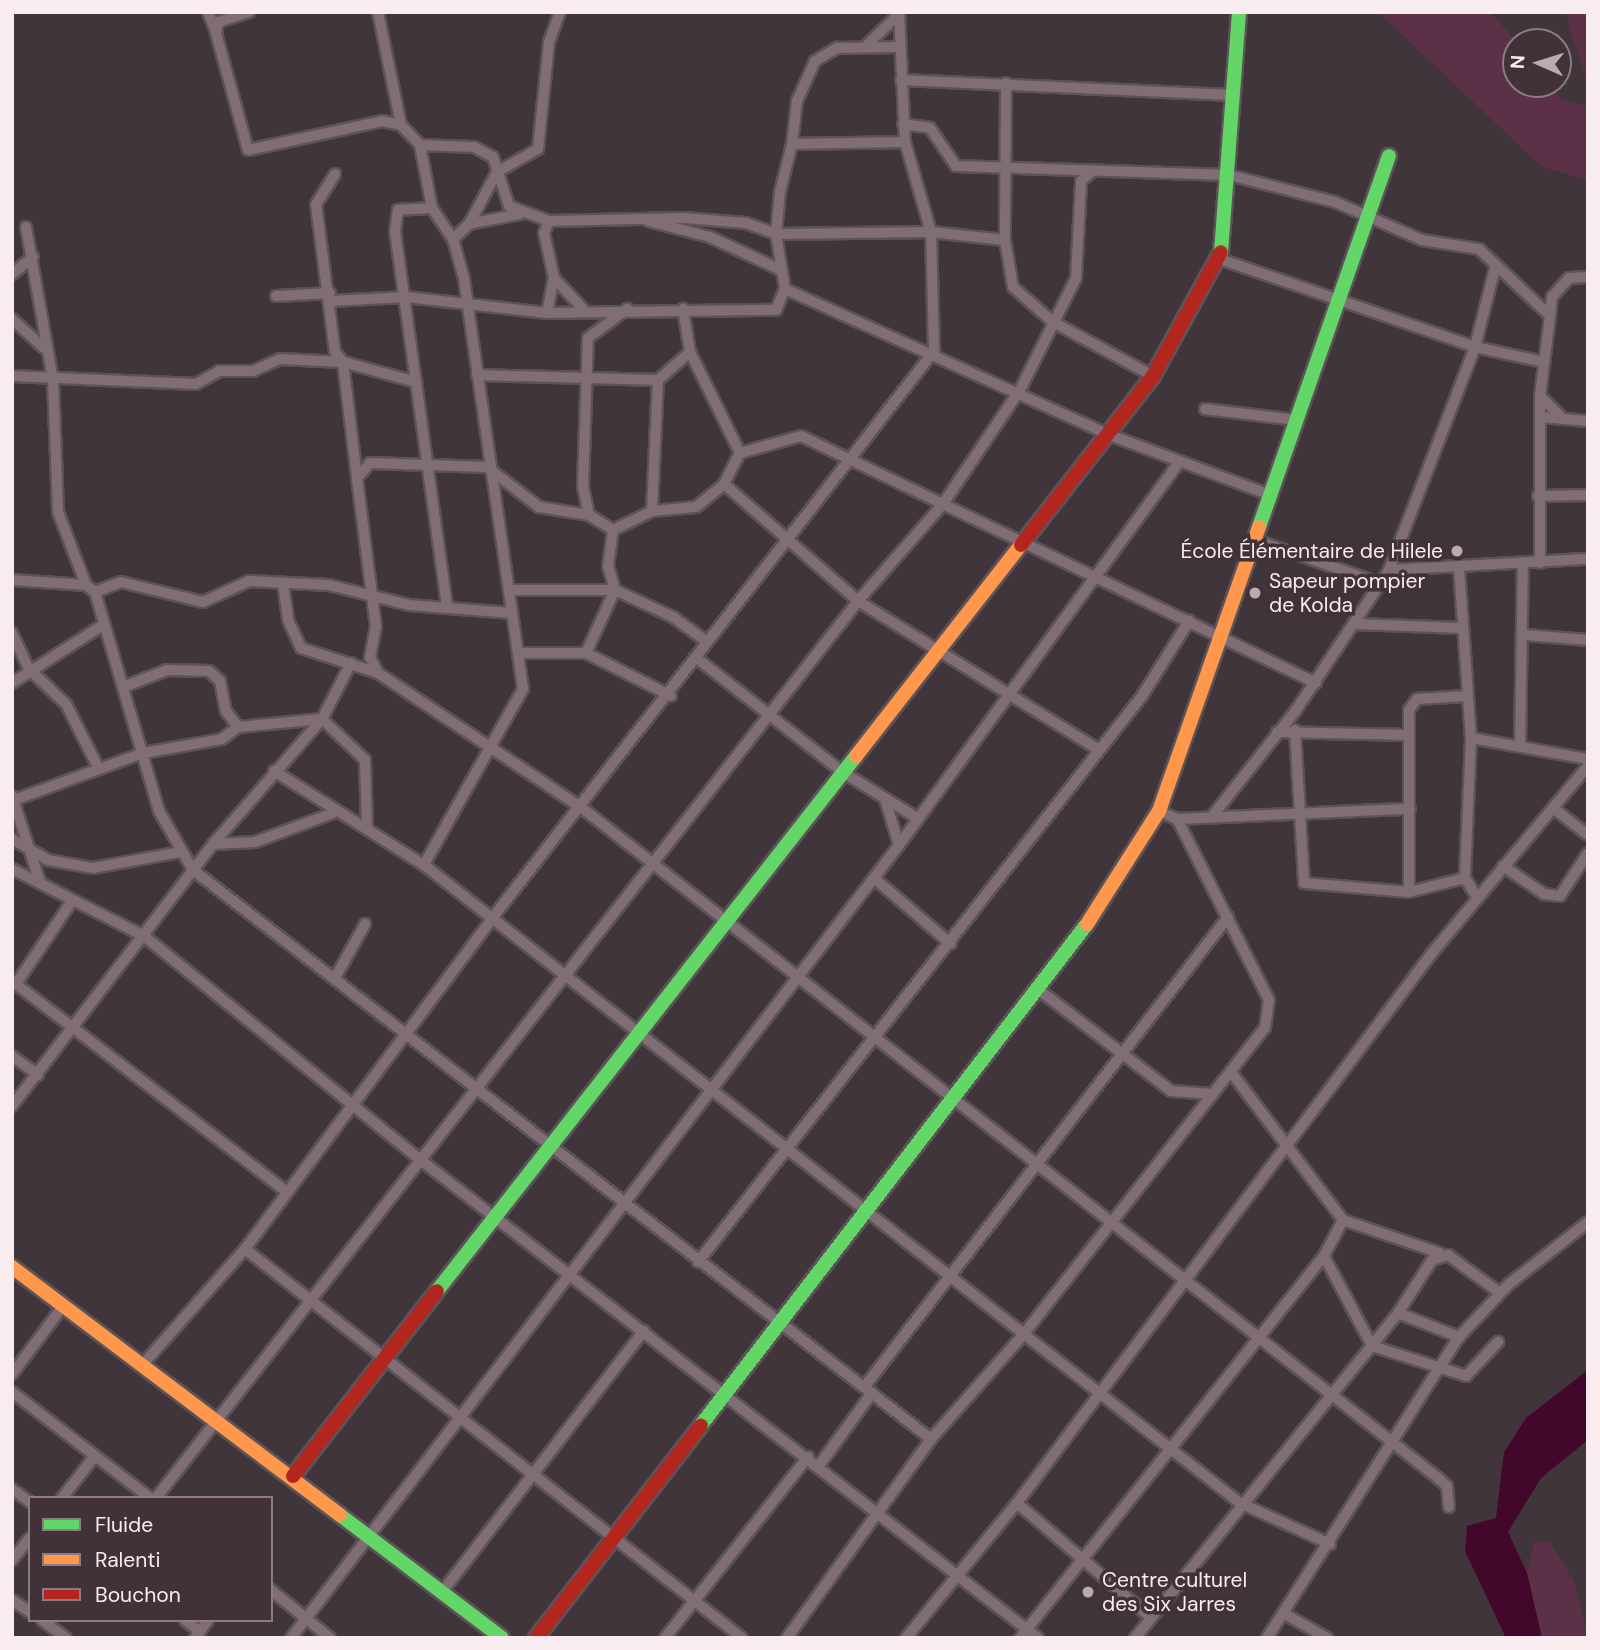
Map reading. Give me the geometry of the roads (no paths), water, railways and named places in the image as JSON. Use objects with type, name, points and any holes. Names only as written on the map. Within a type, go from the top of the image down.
[{"type":"street","points":[[208,12],[248,150],[382,121],[401,125]]},
{"type":"street","points":[[216,33],[218,22],[249,12]]},
{"type":"street","points":[[378,12],[401,125],[420,145],[432,208],[453,239],[469,305],[487,467],[523,689],[424,865]]},
{"type":"street","points":[[453,239],[469,224],[497,172],[538,149],[550,42],[560,12]]},
{"type":"street","points":[[293,1476],[495,1213],[638,1034],[723,920],[1153,376],[1220,259],[1229,175],[1239,12]]},
{"type":"street","points":[[867,45],[899,13]]},
{"type":"street","points":[[145,1362],[245,1249],[351,1102],[407,1033],[490,921],[699,660],[706,641],[934,351],[931,232],[905,142],[899,13]]},
{"type":"street","points":[[276,296],[406,297],[547,313],[627,309],[776,310],[785,289],[779,269],[776,234],[797,101],[815,61],[837,48],[867,45],[900,47]]},
{"type":"street","points":[[901,80],[1232,94]]},
{"type":"street","points":[[1006,83],[1005,240],[1013,288],[1053,321],[1153,376]]},
{"type":"street","points":[[903,124],[930,128],[956,166],[1088,174],[1229,175],[1335,202],[1367,219],[1422,240],[1479,249],[1495,268],[1550,316]]},
{"type":"street","points":[[792,144],[905,142]]},
{"type":"street","points":[[420,145],[474,147],[493,157],[509,206],[520,214],[549,221],[634,217],[746,223],[776,234],[931,232],[1005,240]]},
{"type":"street","points":[[536,1638],[1039,990],[1132,862],[1159,811],[1389,156]]},
{"type":"street","points":[[335,174],[316,204],[331,297],[335,352],[343,362],[373,594],[370,657],[378,673]]},
{"type":"street","points":[[158,1496],[482,1087],[563,977],[654,867],[858,601],[943,504],[1020,390],[1076,278],[1081,181],[1088,174]]},
{"type":"street","points":[[432,208],[398,210],[415,382],[431,470],[447,605]]},
{"type":"street","points":[[469,224],[520,214]]},
{"type":"street","points":[[634,217],[710,237],[779,269]]},
{"type":"street","points":[[547,313],[554,278],[544,233],[549,221]]},
{"type":"street","points":[[26,227],[53,380],[58,512],[86,584],[95,592],[103,625],[126,686],[143,753],[180,852],[193,870],[482,1087],[698,1262],[931,1439]]},
{"type":"street","points":[[12,274],[33,257]]},
{"type":"street","points":[[1220,259],[1475,347],[1544,362]]},
{"type":"street","points":[[1214,814],[1316,683],[1382,584],[1475,347],[1495,268]]},
{"type":"street","points":[[1540,563],[1540,396],[1552,297],[1569,278],[1588,277]]},
{"type":"street","points":[[554,278],[584,310]]},
{"type":"street","points":[[785,289],[934,351],[1107,434],[1270,495]]},
{"type":"street","points":[[589,515],[583,486],[588,338],[627,309]]},
{"type":"street","points":[[683,309],[690,352],[740,453]]},
{"type":"street","points":[[12,319],[46,351]]},
{"type":"street","points":[[477,374],[586,374],[658,380],[690,352]]},
{"type":"street","points":[[12,376],[53,380],[196,384],[219,371],[253,371],[280,359],[343,362],[415,382]]},
{"type":"street","points":[[652,511],[658,380]]},
{"type":"street","points":[[1540,396],[1563,419]]},
{"type":"street","points":[[1205,409],[1296,420]]},
{"type":"street","points":[[1541,417],[1588,421]]},
{"type":"street","points":[[613,530],[652,511],[696,507],[724,484],[740,453],[793,435],[852,458],[1024,541],[1092,580],[1189,621],[1316,683]]},
{"type":"street","points":[[357,478],[370,463],[431,470],[487,467],[538,508],[589,515],[613,530]]},
{"type":"street","points":[[291,1638],[372,1534],[457,1415],[626,1202],[900,845],[1008,692],[1179,463]]},
{"type":"street","points":[[724,484],[785,543],[858,601],[935,654],[1008,692],[1099,750]]},
{"type":"street","points":[[1538,496],[1588,495]]},
{"type":"street","points":[[586,653],[615,590],[608,566],[613,530]]},
{"type":"street","points":[[1253,539],[1382,584]]},
{"type":"street","points":[[1389,570],[1588,559]]},
{"type":"street","points":[[1520,747],[1525,635],[1523,563]]},
{"type":"street","points":[[1459,567],[1461,628],[1471,738],[1465,878],[1477,897]]},
{"type":"street","points":[[12,580],[86,584]]},
{"type":"street","points":[[95,592],[121,582],[203,602],[249,581],[373,594],[409,605],[447,605],[512,613]]},
{"type":"street","points":[[283,583],[288,620],[301,648],[378,673],[582,808],[796,979],[956,1097],[1110,1226],[1331,1392],[1447,1486],[1449,1507]]},
{"type":"street","points":[[509,590],[615,590],[673,617],[706,641]]},
{"type":"street","points":[[698,1262],[951,944],[1099,750],[1189,621]]},
{"type":"street","points":[[1356,624],[1461,628]]},
{"type":"street","points":[[12,683],[28,668],[103,625]]},
{"type":"street","points":[[12,634],[28,668],[66,704],[99,769]]},
{"type":"street","points":[[1525,635],[1588,640]]},
{"type":"street","points":[[518,653],[586,653],[671,696]]},
{"type":"street","points":[[699,660],[841,771],[886,802],[917,818]]},
{"type":"street","points":[[12,1106],[213,844],[322,719],[351,663]]},
{"type":"street","points":[[126,686],[167,670],[209,671],[220,681],[226,711],[238,727]]},
{"type":"street","points":[[1409,892],[1409,735],[1412,703],[1467,696]]},
{"type":"street","points":[[40,882],[33,849],[13,798],[143,753],[222,739],[238,727],[322,719],[365,760],[367,828]]},
{"type":"street","points":[[1277,732],[1295,730],[1409,735]]},
{"type":"street","points":[[1295,730],[1297,810],[1304,883],[1409,892],[1465,878]]},
{"type":"street","points":[[1471,738],[1588,759]]},
{"type":"street","points":[[906,1638],[1017,1503],[1097,1391],[1477,897],[1588,766]]},
{"type":"street","points":[[274,771],[333,813],[367,828],[424,865],[490,921],[713,1090],[866,1215],[951,1275],[1023,1335],[1240,1503],[1330,1544]]},
{"type":"street","points":[[886,802],[900,845]]},
{"type":"street","points":[[1553,808],[1588,835]]},
{"type":"street","points":[[1159,811],[1177,819],[1214,814],[1297,810],[1410,809]]},
{"type":"street","points":[[213,844],[255,842],[333,813]]},
{"type":"street","points":[[787,1638],[931,1439],[1023,1335],[1231,1072],[1270,1016],[1228,917],[1177,819]]},
{"type":"street","points":[[12,839],[48,860],[93,868],[180,852]]},
{"type":"street","points":[[1503,866],[1545,894],[1560,896],[1588,853]]},
{"type":"street","points":[[12,869],[144,936],[422,1161],[495,1213],[957,1574],[1024,1634],[1038,1638]]},
{"type":"street","points":[[874,878],[951,944]]},
{"type":"street","points":[[72,901],[14,983],[286,1191]]},
{"type":"street","points":[[818,1467],[868,1390],[1034,1163],[1119,1051],[1228,917]]},
{"type":"street","points":[[334,978],[365,924]]},
{"type":"street","points":[[1039,990],[1171,1090],[1213,1094]]},
{"type":"street","points":[[12,1056],[38,1075]]},
{"type":"street","points":[[1231,1072],[1343,1220],[1440,1253],[1500,1293]]},
{"type":"street","points":[[1024,1634],[1171,1448],[1255,1335],[1324,1256],[1343,1220]]},
{"type":"street","points":[[1267,1638],[1395,1444],[1459,1337],[1500,1293],[1588,1222]]},
{"type":"street","points":[[245,1249],[742,1638]]},
{"type":"street","points":[[1135,1638],[1240,1503],[1372,1346],[1440,1253]]},
{"type":"street","points":[[1324,1256],[1372,1346],[1441,1369],[1473,1373],[1499,1342]]},
{"type":"street","points":[[12,1267],[145,1362],[219,1421],[372,1534],[502,1638]]},
{"type":"street","points":[[12,1374],[64,1305]]},
{"type":"street","points":[[1398,1313],[1459,1337]]},
{"type":"street","points":[[442,1592],[536,1478],[644,1331]]},
{"type":"street","points":[[12,1392],[147,1496]]},
{"type":"street","points":[[64,1496],[94,1457]]},
{"type":"street","points":[[665,1638],[808,1457]]},
{"type":"street","points":[[12,1489],[28,1501]]},
{"type":"street","points":[[1017,1503],[1080,1561],[1150,1617]]},
{"type":"street","points":[[12,1560],[28,1540]]},
{"type":"street","points":[[273,1592],[330,1638]]},
{"type":"street","points":[[12,1600],[28,1611]]},
{"type":"street","points":[[1283,1613],[1327,1638]]},
{"type":"street","points":[[45,1622],[66,1638]]},
{"type":"place","name":"École Élémentaire de Hilele","points":[[1457,551]]},
{"type":"place","name":"Sapeur pompier de Kolda","points":[[1255,593]]},
{"type":"place","name":"Centre culturel des Six Jarres","points":[[1088,1592]]}]
